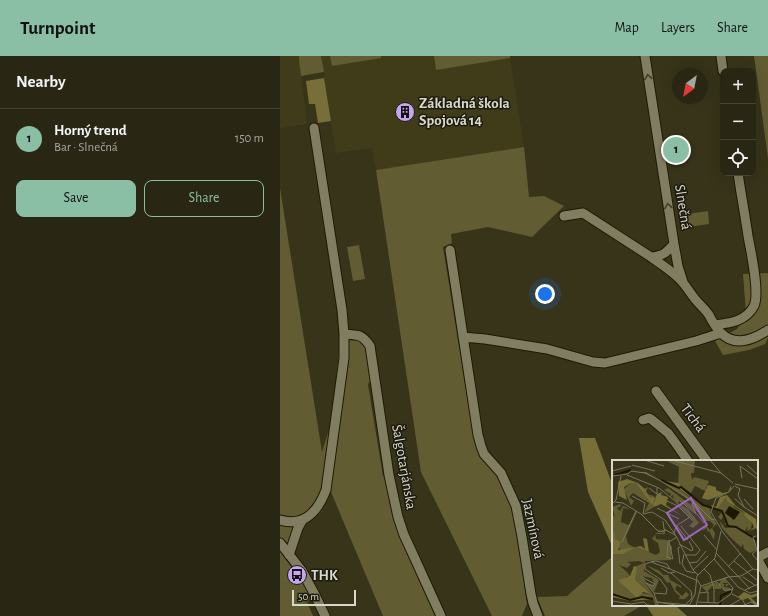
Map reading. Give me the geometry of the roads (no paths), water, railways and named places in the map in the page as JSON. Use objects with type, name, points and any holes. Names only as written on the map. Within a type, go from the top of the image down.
[{"type":"street","name":"Slnečná","points":[[645,56],[674,244],[683,282]]},
{"type":"street","points":[[721,56],[723,68]]},
{"type":"street","points":[[280,520],[285,522],[294,521],[310,516],[322,501],[326,490],[344,358],[341,297],[314,128]]},
{"type":"street","points":[[463,336],[547,349],[593,362],[605,363],[682,344],[738,321],[750,312],[756,296],[754,274],[738,176]]},
{"type":"street","name":"Slnečná","points":[[564,216],[583,213],[651,257],[683,282],[718,329]]},
{"type":"street","name":"Slnečná","points":[[651,257],[666,253],[674,244]]},
{"type":"street","name":"Jazmínová","points":[[450,250],[478,435],[484,454],[502,473],[516,506],[531,594],[538,616]]},
{"type":"street","points":[[718,329],[729,339],[737,341],[749,340],[768,330]]},
{"type":"street","name":"Šalgotarjánska","points":[[344,334],[358,335],[365,338],[370,346],[389,475],[398,517],[404,534],[441,616]]},
{"type":"street","name":"Tichá","points":[[656,391],[706,460]]},
{"type":"street","name":"Tichá","points":[[643,420],[649,418],[652,419],[668,433],[687,460]]},
{"type":"street","points":[[289,555],[298,528],[303,519]]},
{"type":"street","points":[[280,543],[302,571],[325,616]]},
{"type":"street","points":[[758,557],[768,552]]},
{"type":"street","points":[[758,560],[768,578]]},
{"type":"place","name":"Základná škola Spojová 14","points":[[405,112]]},
{"type":"place","name":"Horný trend","points":[[676,150]]},
{"type":"place","name":"THK","points":[[297,575]]}]
